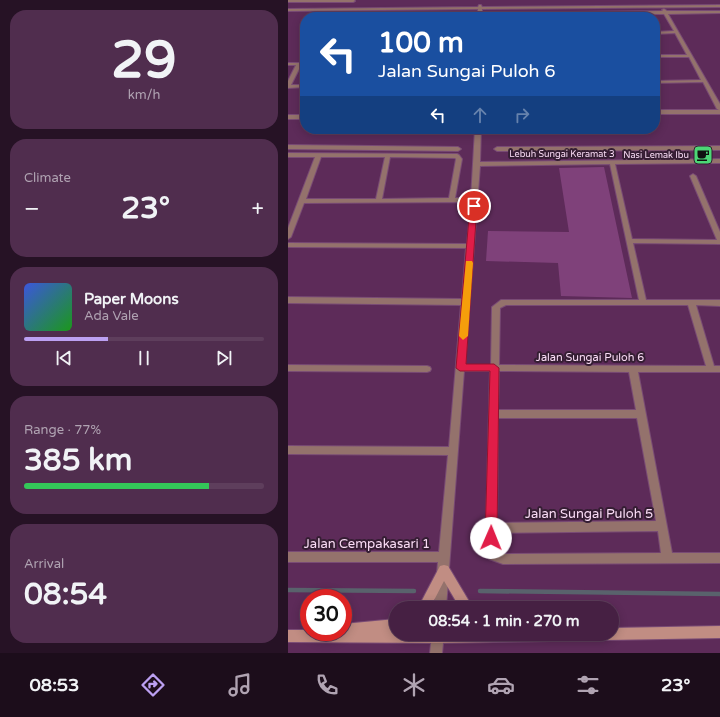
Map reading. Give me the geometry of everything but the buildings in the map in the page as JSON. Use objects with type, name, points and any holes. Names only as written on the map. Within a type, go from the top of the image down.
[{"type":"main road","points":[[428,601],[444,570],[464,601]]},
{"type":"main road","points":[[352,629],[389,626]]},
{"type":"main road","points":[[288,632],[300,631]]},
{"type":"main road","points":[[619,634],[720,632]]},
{"type":"main road","points":[[619,633],[633,634]]},
{"type":"main road","points":[[288,636],[389,635]]},
{"type":"street","points":[[288,1],[353,0],[350,8]]},
{"type":"street","points":[[288,8],[589,6],[644,4],[661,6],[720,6]]},
{"type":"street","points":[[661,6],[720,108]]},
{"type":"street","points":[[480,7],[480,12]]},
{"type":"street","points":[[660,13],[720,12]]},
{"type":"street","points":[[660,33],[676,32]]},
{"type":"street","points":[[660,56],[690,56]]},
{"type":"street","points":[[288,64],[299,64],[288,86],[300,86]]},
{"type":"street","points":[[660,82],[704,81]]},
{"type":"street","points":[[660,112],[720,112]]},
{"type":"street","points":[[288,117],[300,117]]},
{"type":"street","points":[[441,601],[477,164],[478,134]]},
{"type":"street","points":[[288,147],[458,149]]},
{"type":"street","points":[[497,149],[720,148]]},
{"type":"street","points":[[288,154],[457,156],[458,159],[452,200]]},
{"type":"street","points":[[288,237],[319,155]]},
{"type":"street","points":[[379,200],[388,156]]},
{"type":"street","points":[[612,162],[643,303]]},
{"type":"street","name":"Lebuh Sungai Keramat 3","points":[[477,164],[720,162]]},
{"type":"street","points":[[629,241],[720,241],[693,176]]},
{"type":"street","points":[[302,201],[474,200]]},
{"type":"street","points":[[288,245],[470,246]]},
{"type":"street","points":[[288,300],[466,302]]},
{"type":"street","points":[[720,303],[504,302],[496,307],[490,549],[493,555],[503,559],[720,558]]},
{"type":"street","points":[[691,303],[711,369]]},
{"type":"street","points":[[288,368],[427,369]]},
{"type":"street","name":"Jalan Sungai Puloh 6","points":[[460,368],[720,369]]},
{"type":"street","points":[[633,369],[668,559]]},
{"type":"street","points":[[493,414],[642,414]]},
{"type":"street","points":[[288,450],[454,451]]},
{"type":"street","name":"Jalan Sungai Puloh 5","points":[[491,528],[662,526]]},
{"type":"street","name":"Jalan Cempakasari 1","points":[[288,557],[445,557]]},
{"type":"street","points":[[436,653],[437,641]]},
{"type":"shaded area","points":[[604,167],[632,298],[561,296],[558,263],[486,261],[488,231],[569,232],[559,168]]},
{"type":"waterway","points":[[288,590],[414,591]]},
{"type":"waterway","points":[[480,591],[720,594]]},
{"type":"slow traffic","points":[[463,336],[469,263]]},
{"type":"place","name":"Nasi Lemak Ibu","points":[[703,155]]},
{"type":"route","points":[[474,206],[460,368],[494,368],[491,538]]}]
